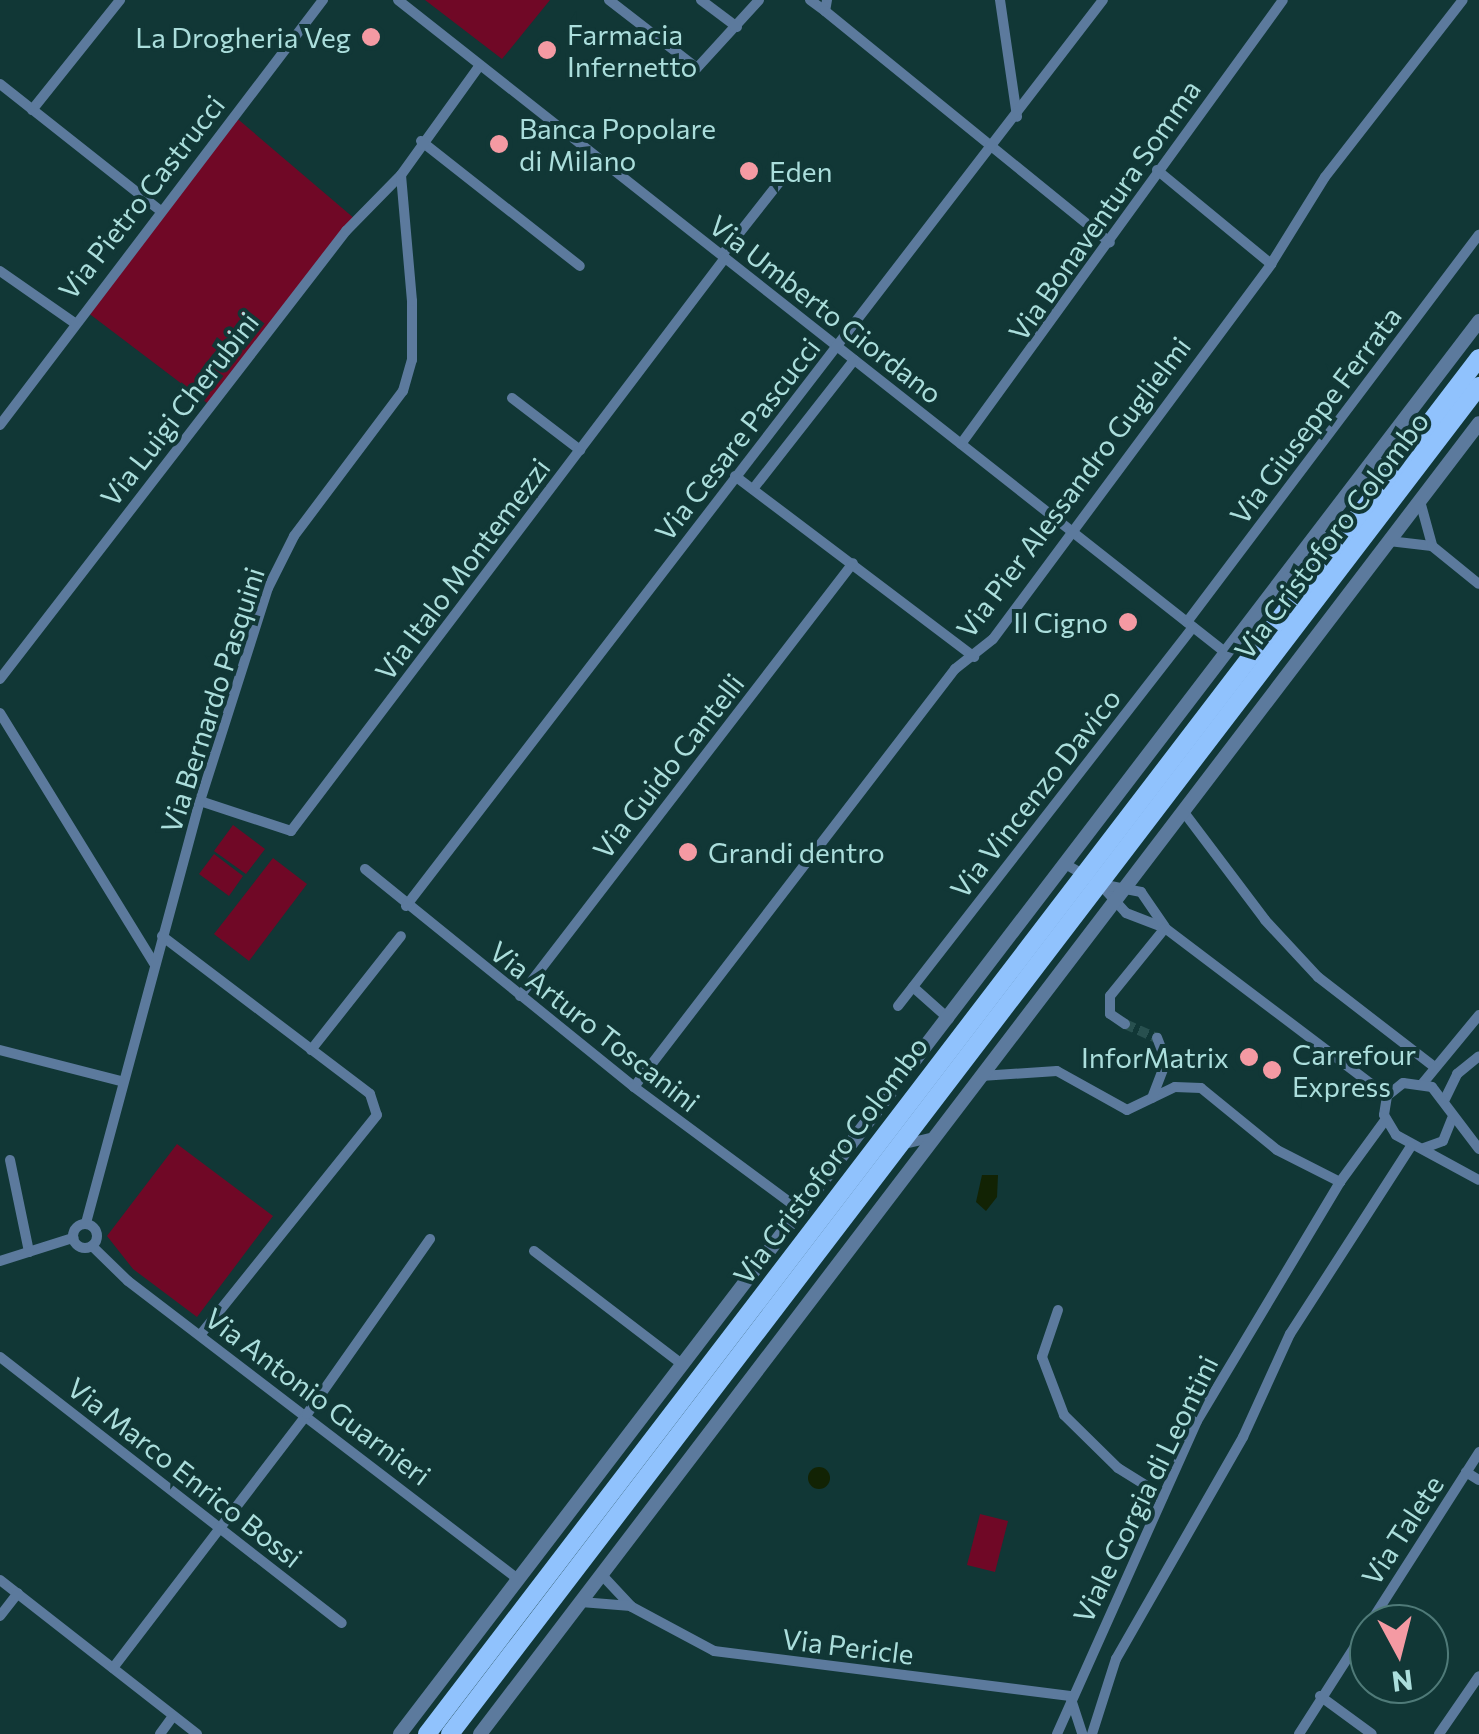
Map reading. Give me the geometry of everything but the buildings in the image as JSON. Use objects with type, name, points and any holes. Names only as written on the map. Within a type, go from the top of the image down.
[{"type":"main road","name":"Via Cristoforo Colombo","points":[[428,1734],[1075,870],[1278,621],[1479,358]]},
{"type":"main road","name":"Via Cristoforo Colombo","points":[[450,1734],[1479,386]]},
{"type":"street","points":[[32,110],[120,0]]},
{"type":"street","name":"Via Pietro Castrucci","points":[[0,425],[158,209],[323,0]]},
{"type":"street","name":"Via Umberto Giordano","points":[[398,0],[1226,653]]},
{"type":"street","points":[[609,0],[697,68],[760,0]]},
{"type":"street","points":[[701,0],[737,27]]},
{"type":"street","points":[[810,0],[826,6],[992,150],[1110,243]]},
{"type":"street","points":[[1000,0],[1017,118]]},
{"type":"street","name":"Via Cesare Pascucci","points":[[406,906],[735,476],[1017,118],[1102,0]]},
{"type":"street","name":"Via Bonaventura Somma","points":[[961,444],[1283,0]]},
{"type":"street","name":"Via Pier Alessandro Guglielmi","points":[[634,1087],[955,669],[974,657],[1271,264],[1325,177],[1463,0]]},
{"type":"street","points":[[401,174],[421,141],[480,65]]},
{"type":"street","points":[[0,84],[158,209]]},
{"type":"street","points":[[421,141],[580,266]]},
{"type":"street","points":[[1157,170],[1271,264]]},
{"type":"street","name":"Via Luigi Cherubini","points":[[0,678],[346,230],[401,174]]},
{"type":"street","name":"Via Bernardo Pasquini","points":[[86,1224],[120,1081],[200,802],[268,588],[294,536],[403,391],[412,360],[412,302],[401,174]]},
{"type":"street","name":"Via Italo Montemezzi","points":[[200,802],[291,830],[781,180]]},
{"type":"street","name":"Via Giuseppe Ferrata","points":[[1190,624],[1479,236]]},
{"type":"street","points":[[0,271],[73,322]]},
{"type":"street","name":"Via Cristoforo Colombo","points":[[400,1734],[949,1019],[1075,870],[1226,653],[1479,321]]},
{"type":"street","name":"Via Cesare Pascucci","points":[[753,489],[854,360]]},
{"type":"street","points":[[512,398],[580,450]]},
{"type":"street","name":"Via Cristoforo Colombo","points":[[480,1734],[1479,423]]},
{"type":"street","points":[[735,476],[974,657]]},
{"type":"street","points":[[1420,501],[1432,546]]},
{"type":"street","points":[[1389,542],[1432,546],[1479,584]]},
{"type":"street","name":"Via Guido Cantelli","points":[[520,996],[853,563]]},
{"type":"street","name":"Via Cristoforo Colombo","points":[[1246,630],[1278,621]]},
{"type":"street","name":"Via Vincenzo Davico","points":[[898,1006],[1190,624]]},
{"type":"street","points":[[0,713],[154,963]]},
{"type":"street","points":[[1183,811],[1254,907],[1318,977],[1432,1065]]},
{"type":"street","name":"Via Arturo Toscanini","points":[[365,870],[634,1087],[803,1212]]},
{"type":"street","points":[[1075,870],[1100,884],[1126,913],[1165,928],[1386,1096]]},
{"type":"street","points":[[1100,884],[1143,893],[1165,928]]},
{"type":"street","points":[[1126,1024],[1110,1014],[1110,996],[1165,928]]},
{"type":"street","points":[[162,936],[370,1094],[377,1115],[200,1335]]},
{"type":"street","points":[[312,1050],[401,936]]},
{"type":"street","points":[[912,987],[949,1019]]},
{"type":"street","points":[[1423,1083],[1432,1065],[1479,1015]]},
{"type":"street","points":[[1152,1098],[1166,1061],[1157,1038]]},
{"type":"street","points":[[0,1050],[120,1081]]},
{"type":"street","points":[[1446,1099],[1456,1074],[1479,1056]]},
{"type":"street","points":[[981,1076],[1050,1070],[1120,1109],[1182,1086],[1201,1088],[1277,1150],[1340,1182]]},
{"type":"street","points":[[1479,1150],[1452,1118],[1446,1099],[1423,1083],[1400,1084],[1386,1096],[1386,1119],[1417,1147],[1479,1180]]},
{"type":"street","points":[[1417,1147],[1443,1142],[1452,1118]]},
{"type":"street","name":"Viale Gorgia di Leontini","points":[[1057,1734],[1070,1696],[1197,1421],[1340,1182],[1386,1119]]},
{"type":"street","name":"Via Cristoforo Colombo","points":[[899,1146],[935,1137]]},
{"type":"street","name":"Viale Gorgia di Leontini","points":[[1092,1734],[1116,1659],[1244,1437],[1290,1334],[1417,1147]]},
{"type":"street","points":[[10,1160],[29,1252]]},
{"type":"street","points":[[0,1261],[73,1238],[86,1224],[98,1233],[92,1246]]},
{"type":"street","name":"Via Antonio Guarnieri","points":[[73,1238],[83,1248],[92,1246],[200,1335],[518,1579]]},
{"type":"street","points":[[112,1668],[307,1414],[430,1239]]},
{"type":"street","points":[[534,1251],[682,1366]]},
{"type":"street","points":[[537,1270],[545,1260]]},
{"type":"street","points":[[1058,1310],[1042,1356],[1064,1415],[1118,1468],[1163,1496]]},
{"type":"street","name":"Via Marco Enrico Bossi","points":[[0,1357],[222,1525],[342,1623]]},
{"type":"street","name":"Via Talete","points":[[1299,1734],[1479,1452]]},
{"type":"street","points":[[1466,1472],[1479,1480]]},
{"type":"street","name":"Via Pericle","points":[[600,1574],[632,1606],[714,1651],[1070,1696]]},
{"type":"street","points":[[0,1580],[197,1734]]},
{"type":"street","points":[[0,1616],[18,1593]]},
{"type":"street","name":"Via Pericle","points":[[582,1602],[632,1606]]},
{"type":"street","points":[[1438,1734],[1479,1676]]},
{"type":"street","points":[[1070,1696],[1082,1734]]},
{"type":"street","points":[[1320,1696],[1372,1734]]},
{"type":"street","points":[[160,1734],[173,1716]]},
{"type":"shaded area","points":[[425,0],[550,0],[502,59]]},
{"type":"shaded area","points":[[233,115],[355,219],[211,406],[83,309]]},
{"type":"shaded area","points":[[233,825],[265,849],[246,874],[214,851]]},
{"type":"shaded area","points":[[214,854],[243,876],[229,896],[199,874]]},
{"type":"shaded area","points":[[273,858],[307,884],[249,961],[214,934]]},
{"type":"shaded area","points":[[177,1144],[273,1216],[197,1317],[133,1269],[107,1236]]},
{"type":"shaded area","points":[[982,1175],[998,1175],[997,1197],[986,1211],[976,1202]]},
{"type":"shaded area","points":[[819,1467],[827,1470],[827,1486],[819,1489],[811,1486],[808,1478],[811,1470]]},
{"type":"shaded area","points":[[980,1514],[1008,1521],[995,1572],[967,1565]]},
{"type":"tunnel","points":[[1125,1024],[1157,1038]]},
{"type":"place","name":"La Drogheria Veg","points":[[371,37]]},
{"type":"place","name":"Farmacia Infernetto","points":[[547,50]]},
{"type":"place","name":"Banca Popolare di Milano","points":[[499,144]]},
{"type":"place","name":"Eden","points":[[749,171]]},
{"type":"place","name":"Il Cigno","points":[[1128,622]]},
{"type":"place","name":"Grandi dentro","points":[[688,852]]},
{"type":"place","name":"InforMatrix","points":[[1249,1057]]},
{"type":"place","name":"Carrefour Express","points":[[1272,1070]]}]
